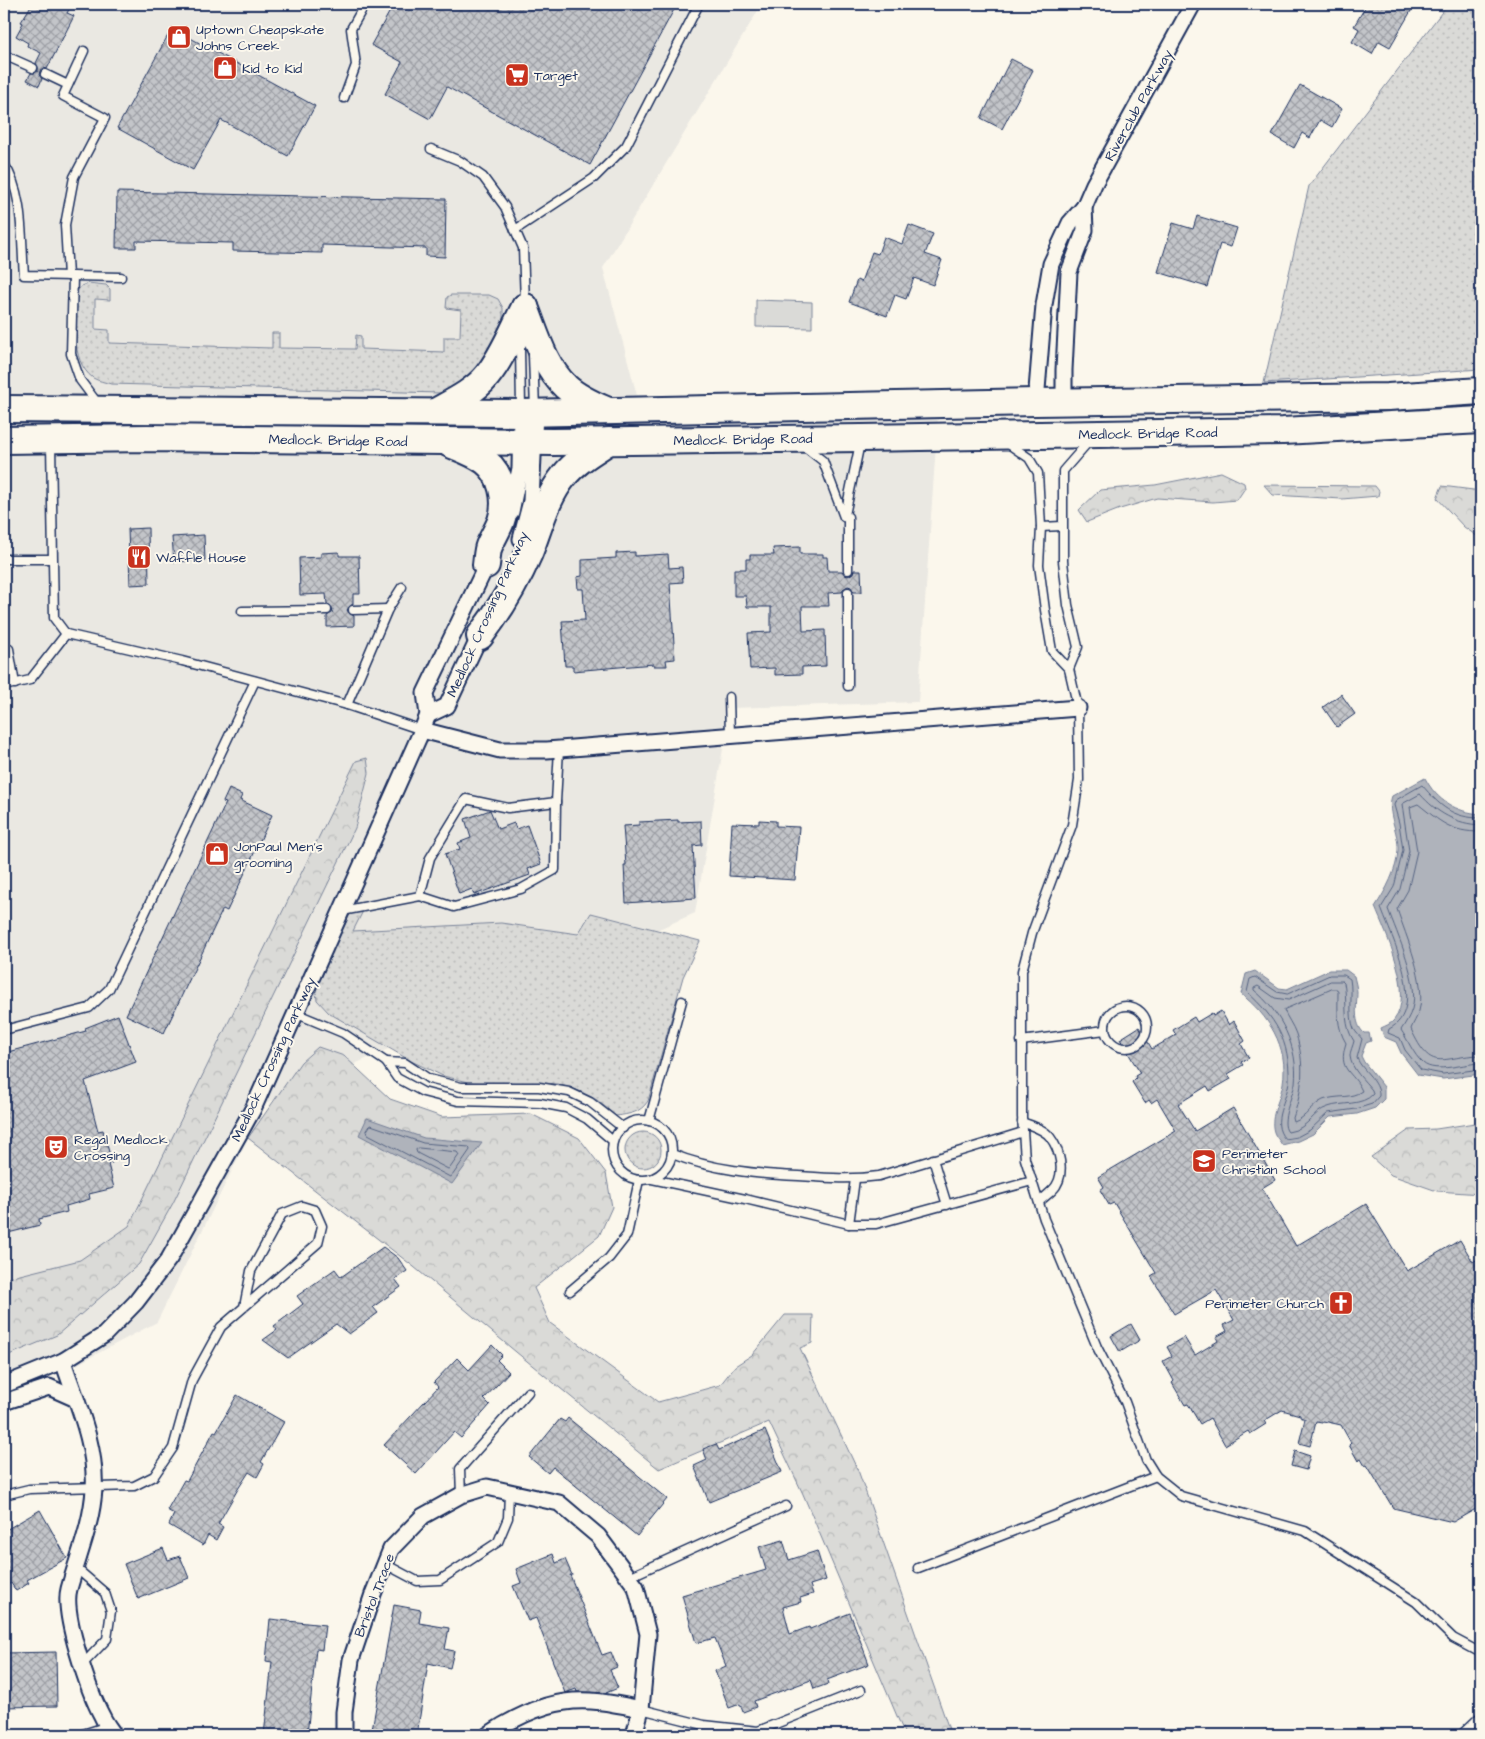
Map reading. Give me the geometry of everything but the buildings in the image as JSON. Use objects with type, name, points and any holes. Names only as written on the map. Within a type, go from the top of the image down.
[{"type":"highway","points":[[525,307],[545,357],[561,381],[584,400],[608,411]]},
{"type":"highway","points":[[435,412],[473,389],[486,376],[502,353],[525,307]]},
{"type":"highway","name":"Medlock Bridge Road","points":[[4,409],[528,413],[1036,402],[1388,397],[1481,391]]},
{"type":"highway","name":"Medlock Bridge Road","points":[[4,440],[146,438],[527,442],[791,439],[1283,432],[1481,420]]},
{"type":"highway","points":[[442,441],[468,451],[487,462],[494,470],[502,490],[504,510],[489,548],[486,564]]},
{"type":"highway","points":[[480,636],[500,610],[528,554],[550,500],[564,476],[580,460],[609,441]]},
{"type":"street","name":"Riverclub Parkway","points":[[1036,402],[1044,305],[1051,264],[1070,223],[1084,207],[1094,184],[1193,4]]},
{"type":"street","name":"Riverclub Parkway","points":[[1064,402],[1069,272],[1085,230],[1084,207]]},
{"type":"street","name":"Medlock Crossing Parkway","points":[[428,715],[447,706],[480,636],[525,528],[531,501],[527,442],[528,413]]},
{"type":"street","name":"Medlock Crossing Parkway","points":[[4,1386],[63,1361],[104,1335],[136,1302],[169,1259],[253,1109],[422,730],[428,715],[425,693],[486,564],[505,530],[515,497],[527,442]]},
{"type":"street","points":[[422,730],[500,750],[559,749],[1078,708]]},
{"type":"street","points":[[63,1361],[89,1441],[93,1463],[94,1488],[92,1513],[68,1590],[68,1607],[82,1664],[99,1709],[111,1731]]},
{"type":"street","points":[[4,1402],[49,1386],[76,1399]]},
{"type":"street","name":"Bristol Trace","points":[[344,1735],[344,1712],[351,1660],[390,1549],[423,1516],[461,1494],[487,1487],[559,1503],[598,1536],[636,1587],[648,1634],[641,1709],[634,1735]]},
{"type":"street","points":[[488,1735],[501,1726],[537,1710],[565,1702],[605,1702],[641,1709]]},
{"type":"lane","points":[[344,98],[356,66],[351,29],[365,4]]},
{"type":"lane","points":[[515,230],[594,178],[626,146],[698,4]]},
{"type":"lane","points":[[84,51],[64,96],[105,118],[74,177],[65,225],[70,276],[71,354],[80,380],[102,409]]},
{"type":"lane","points":[[4,55],[33,68]]},
{"type":"lane","points":[[45,74],[68,85]]},
{"type":"lane","points":[[431,148],[460,161],[483,177],[505,207],[523,248],[526,336],[520,348],[528,413]]},
{"type":"lane","points":[[4,164],[11,175],[18,198],[24,275],[120,277]]},
{"type":"lane","points":[[526,336],[533,346],[528,413]]},
{"type":"lane","points":[[1069,669],[1078,647],[1068,605],[1063,561],[1063,471],[1095,434]]},
{"type":"lane","points":[[994,435],[1029,458],[1038,473],[1041,527],[1039,565],[1044,610],[1052,651],[1069,669],[1078,708],[1079,780],[1072,825],[1032,933],[1022,971],[1022,1122],[1025,1159],[1044,1219],[1097,1347],[1125,1402],[1146,1460],[1156,1476],[1181,1496],[1305,1531],[1416,1602],[1453,1638],[1481,1653]]},
{"type":"lane","points":[[791,439],[807,448],[823,461],[844,517],[852,474],[862,438]]},
{"type":"lane","points":[[50,440],[54,618],[66,634],[182,661],[347,705],[422,730]]},
{"type":"lane","points":[[848,517],[848,570]]},
{"type":"lane","points":[[1041,527],[1062,526]]},
{"type":"lane","points":[[8,559],[52,559]]},
{"type":"lane","points":[[347,705],[388,609],[402,587]]},
{"type":"lane","points":[[848,592],[848,686]]},
{"type":"lane","points":[[353,610],[388,609]]},
{"type":"lane","points":[[242,611],[327,610]]},
{"type":"lane","points":[[4,686],[30,680],[66,634]]},
{"type":"lane","points":[[9,650],[15,684]]},
{"type":"lane","points":[[4,1030],[89,1008],[109,989],[255,681]]},
{"type":"lane","points":[[729,697],[730,736]]},
{"type":"lane","points":[[340,912],[420,896],[454,908],[521,890],[555,870],[559,749]]},
{"type":"lane","points":[[420,896],[430,858],[466,799],[508,808],[556,802]]},
{"type":"lane","points":[[649,1121],[682,1001]]},
{"type":"lane","points":[[1127,1006],[1134,1008],[1141,1013],[1145,1020],[1145,1037],[1133,1046],[1125,1048],[1110,1040],[1105,1030],[1107,1018],[1118,1007],[1127,1006]]},
{"type":"lane","points":[[295,1013],[343,1033],[386,1062],[397,1078],[423,1092],[458,1101],[540,1103],[566,1108],[587,1119],[613,1141]]},
{"type":"lane","points":[[1021,1041],[1105,1030]]},
{"type":"lane","points":[[386,1062],[405,1063],[430,1078],[461,1086],[539,1087],[569,1092],[590,1102],[623,1128]]},
{"type":"lane","points":[[639,1120],[649,1121],[662,1127],[669,1136],[672,1154],[666,1170],[656,1177],[645,1181],[633,1179],[623,1174],[615,1164],[612,1153],[613,1141],[619,1131],[628,1123],[639,1120]]},
{"type":"lane","points":[[1022,1122],[1038,1128],[1050,1136],[1058,1153],[1061,1172],[1056,1186],[1039,1202]]},
{"type":"lane","points":[[672,1154],[692,1162],[752,1174],[855,1179],[879,1176],[1023,1132]]},
{"type":"lane","points":[[933,1159],[946,1205]]},
{"type":"lane","points":[[652,1179],[735,1196],[849,1224],[876,1224],[1032,1181]]},
{"type":"lane","points":[[849,1224],[855,1179]]},
{"type":"lane","points":[[570,1291],[609,1258],[627,1235],[638,1180]]},
{"type":"lane","points":[[4,1495],[29,1489],[134,1486],[154,1476],[173,1448],[192,1380],[221,1327],[318,1243],[322,1226],[315,1210],[302,1206],[282,1214],[251,1272],[244,1307]]},
{"type":"lane","points":[[461,1494],[460,1469],[528,1392]]},
{"type":"lane","points":[[918,1568],[1156,1476]]},
{"type":"lane","points":[[385,1564],[417,1581],[440,1580],[498,1542],[508,1518],[509,1492]]},
{"type":"lane","points":[[629,1578],[786,1506]]},
{"type":"lane","points":[[76,1568],[105,1593],[111,1611],[108,1640],[82,1664]]},
{"type":"lane","points":[[641,1709],[704,1725],[758,1731],[861,1690]]},
{"type":"lane","points":[[1461,1735],[1481,1716]]},
{"type":"lane","points":[[80,1735],[111,1731]]},
{"type":"shaded area","points":[[4,4],[762,4],[603,268],[643,418],[939,402],[918,702],[730,708],[695,913],[253,1109],[516,1352],[414,1267],[248,1138],[157,1322],[72,1367],[4,1394]]},
{"type":"green space","points":[[1448,4],[1481,4],[1481,369],[1264,383],[1309,186]]},
{"type":"green space","points":[[88,283],[106,285],[110,289],[110,300],[95,299],[95,329],[109,330],[109,343],[272,348],[272,333],[279,333],[279,348],[355,349],[356,335],[361,336],[361,349],[444,352],[444,337],[460,337],[461,310],[446,308],[447,297],[451,295],[489,295],[498,299],[503,308],[503,324],[479,376],[452,390],[440,393],[111,384],[93,378],[85,370],[77,350],[75,327],[76,293],[81,286]]},
{"type":"green space","points":[[756,300],[812,302],[812,328],[756,327]]},
{"type":"green space","points":[[1221,472],[1244,483],[1245,488],[1237,500],[1213,502],[1157,498],[1120,509],[1087,522],[1079,510],[1100,490],[1155,485]]},
{"type":"green space","points":[[1264,485],[1375,486],[1379,491],[1378,496],[1342,499],[1273,495]]},
{"type":"green space","points":[[1442,486],[1481,491],[1481,521],[1479,524],[1481,526],[1481,539],[1464,527],[1437,498]]},
{"type":"green space","points":[[367,758],[369,773],[355,828],[173,1203],[139,1264],[57,1335],[4,1357],[4,1279],[80,1260],[129,1226],[356,761]]},
{"type":"green space","points":[[363,911],[353,931],[501,923],[578,934],[591,913],[700,941],[683,977],[648,1101],[630,1114],[616,1116],[597,1100],[558,1084],[469,1082],[443,1076],[411,1061],[329,1013],[317,1000],[316,992],[319,978],[350,914]]},
{"type":"green space","points":[[318,1047],[344,1056],[390,1099],[442,1117],[531,1114],[579,1138],[606,1173],[612,1207],[599,1236],[534,1288],[550,1323],[658,1402],[720,1385],[735,1366],[752,1355],[785,1315],[813,1315],[812,1343],[800,1348],[859,1473],[951,1735],[905,1735],[803,1494],[769,1422],[659,1469],[414,1267],[248,1138],[301,1062]]},
{"type":"green space","points":[[1475,1123],[1481,1126],[1481,1194],[1437,1191],[1391,1175],[1371,1157],[1409,1130],[1436,1129]]},
{"type":"green space","points":[[643,1132],[650,1133],[656,1137],[660,1143],[660,1157],[656,1163],[650,1167],[643,1168],[636,1167],[630,1163],[626,1157],[625,1150],[626,1143],[630,1137],[636,1133]]},
{"type":"water","points":[[1425,778],[1435,793],[1448,804],[1463,811],[1481,814],[1481,1074],[1443,1079],[1418,1075],[1401,1053],[1396,1042],[1384,1037],[1381,1028],[1394,1020],[1400,1009],[1401,995],[1396,964],[1375,907],[1396,865],[1398,843],[1391,809],[1392,796]]},
{"type":"water","points":[[1329,970],[1346,970],[1354,976],[1357,990],[1356,1008],[1358,1024],[1364,1033],[1369,1033],[1371,1041],[1366,1043],[1361,1056],[1384,1087],[1384,1099],[1375,1108],[1357,1114],[1330,1117],[1313,1134],[1298,1141],[1282,1145],[1275,1134],[1273,1120],[1283,1083],[1283,1057],[1268,1022],[1251,1002],[1241,994],[1246,974],[1255,971],[1279,988],[1287,989]]},
{"type":"water","points":[[367,1118],[424,1138],[482,1143],[452,1184],[359,1135]]},
{"type":"place","name":"Uptown Cheapskate Johns Creek","points":[[179,37]]},
{"type":"place","name":"Kid to Kid","points":[[225,68]]},
{"type":"place","name":"Target","points":[[517,75]]},
{"type":"place","name":"Waffle House","points":[[139,557]]},
{"type":"place","name":"JonPaul Men's grooming","points":[[217,854]]},
{"type":"place","name":"Regal Medlock Crossing","points":[[56,1147]]},
{"type":"place","name":"Perimeter Christian School","points":[[1204,1161]]},
{"type":"place","name":"Perimeter Church","points":[[1341,1303]]}]
